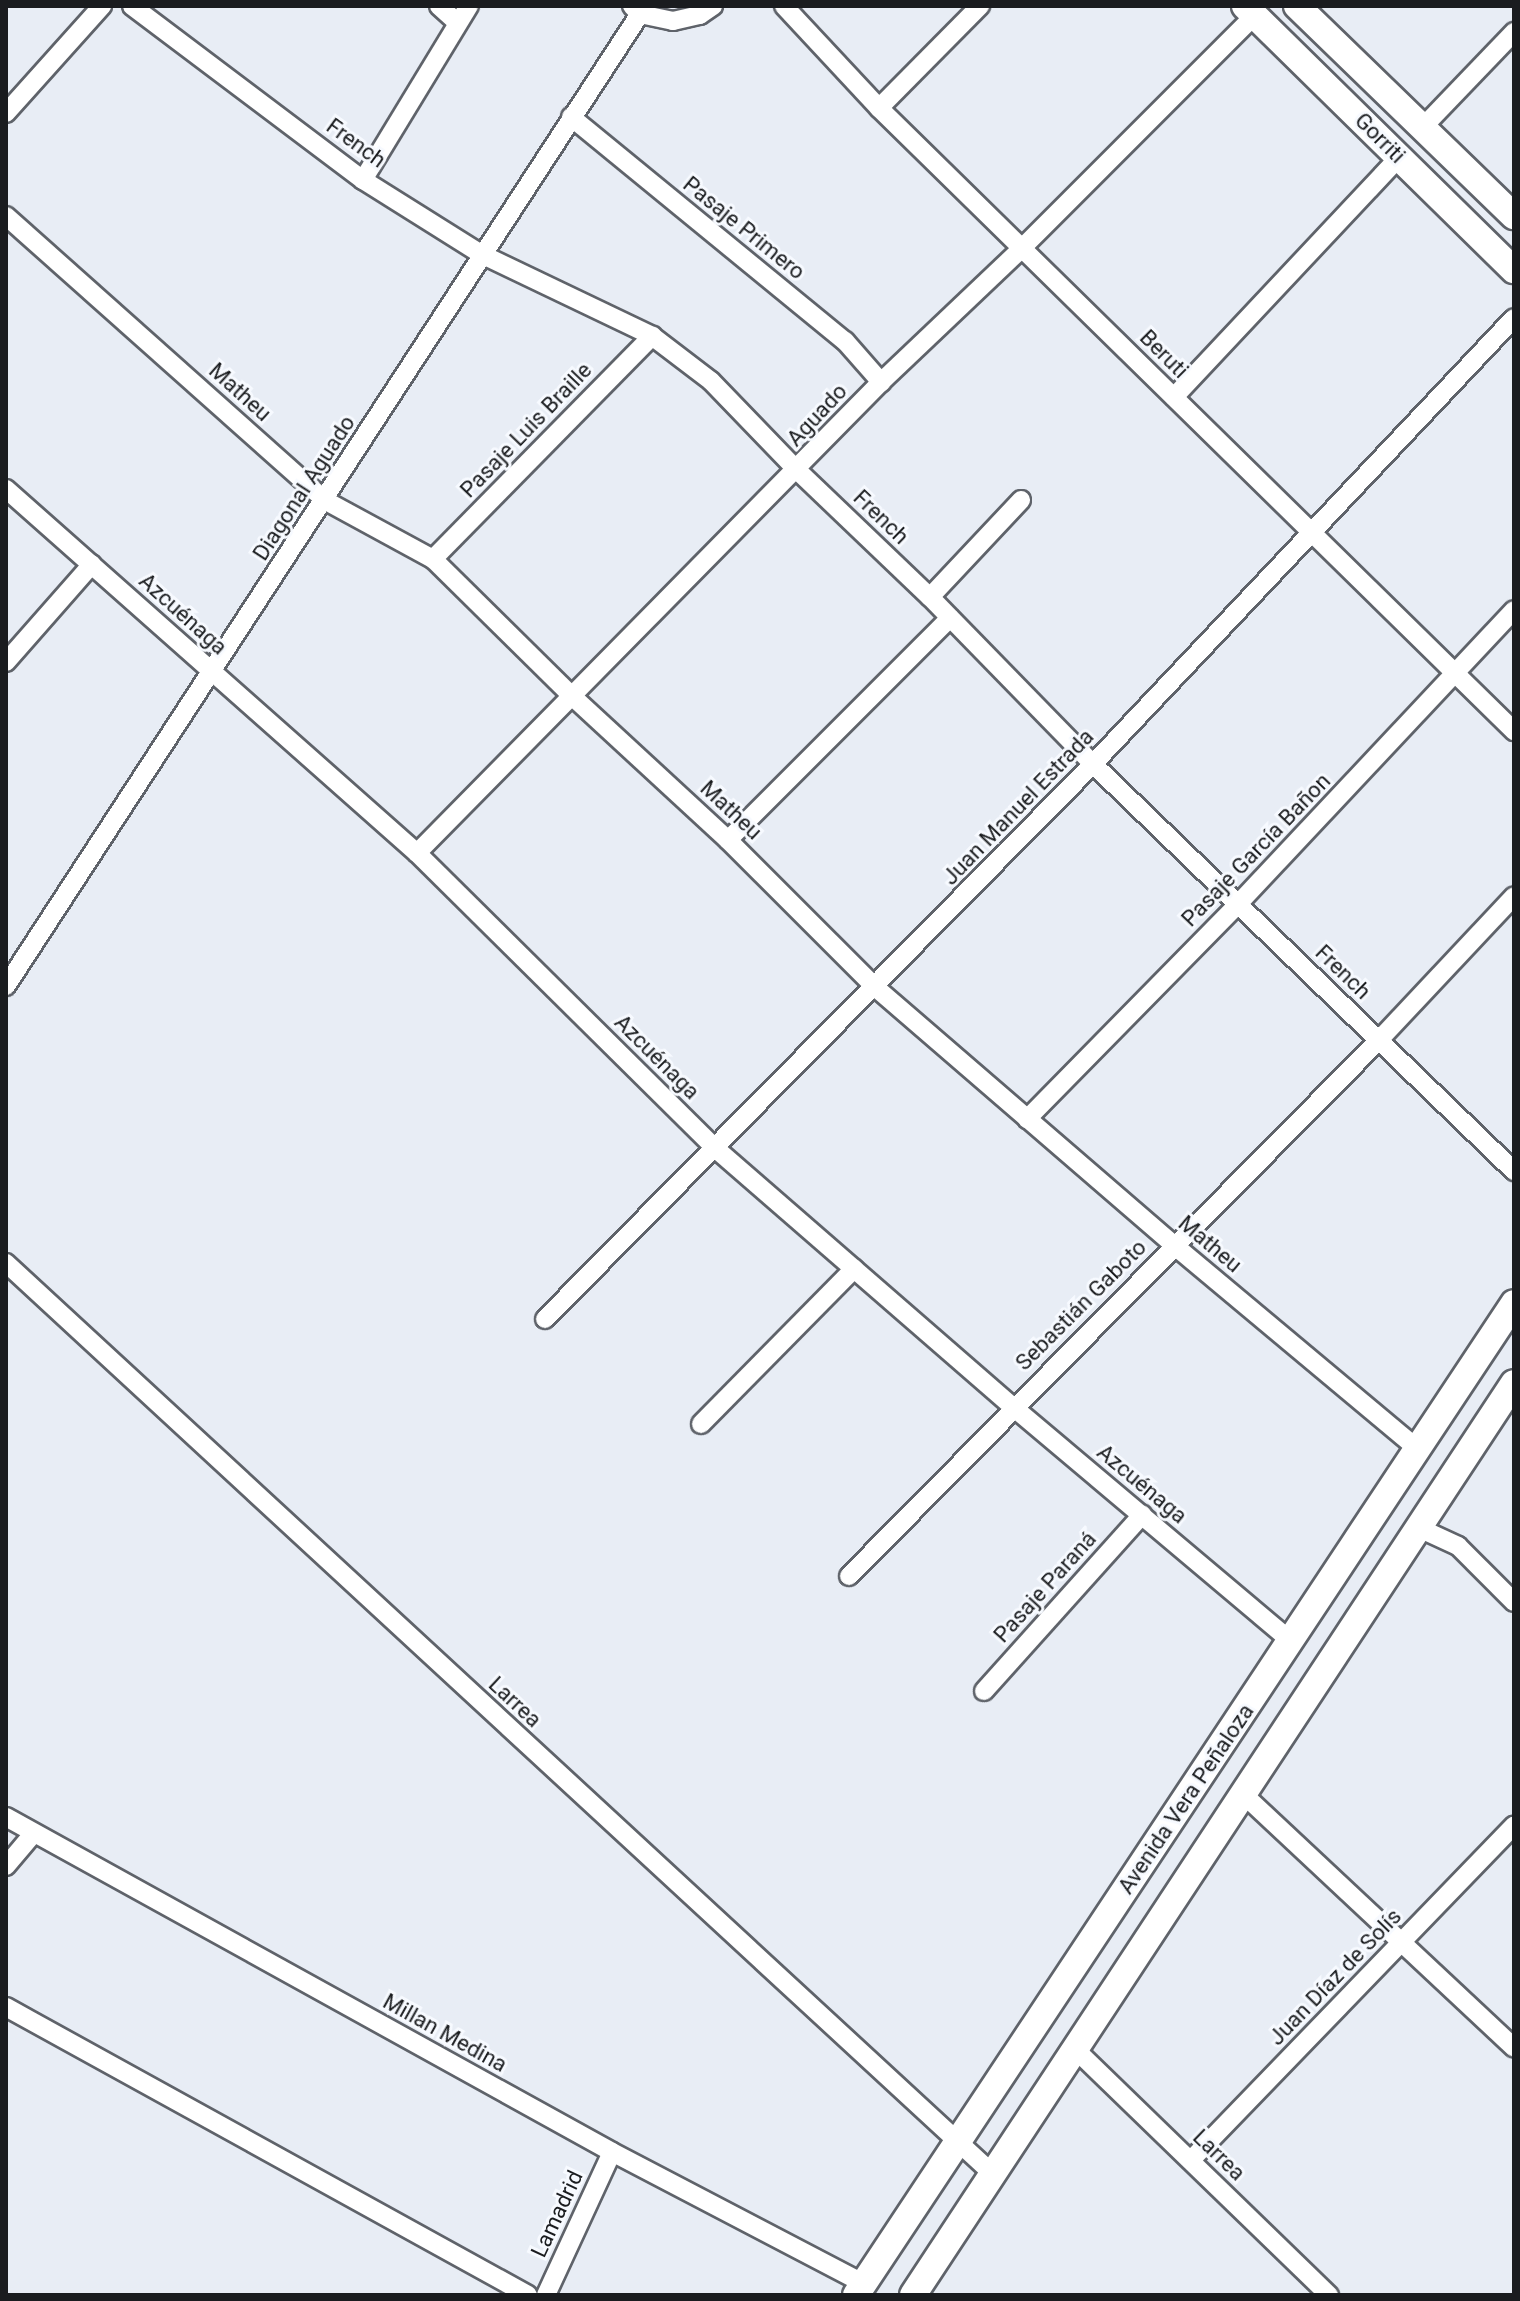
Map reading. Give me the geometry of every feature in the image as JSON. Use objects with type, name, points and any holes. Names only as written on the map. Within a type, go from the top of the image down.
[{"type":"main road","name":"Gorriti","points":[[1297,6],[1514,216]]},
{"type":"main road","name":"Gorriti","points":[[1250,11],[1514,270]]},
{"type":"main road","name":"Avenida Vera Peñaloza","points":[[860,2289],[1514,1303]]},
{"type":"main road","name":"Avenida Vera Peñaloza","points":[[913,2295],[1514,1383]]},
{"type":"street","points":[[6,113],[102,6]]},
{"type":"street","name":"French","points":[[132,6],[363,180],[481,254],[652,336],[711,381],[798,471],[930,597],[1093,764],[1514,1171]]},
{"type":"street","points":[[439,6],[458,23]]},
{"type":"street","points":[[363,180],[469,6]]},
{"type":"street","name":"Beruti","points":[[784,6],[879,108],[1514,731]]},
{"type":"street","points":[[879,108],[980,6]]},
{"type":"street","points":[[636,10],[673,21],[707,10]]},
{"type":"street","name":"Diagonal Aguado","points":[[6,986],[326,501],[636,10]]},
{"type":"street","name":"Aguado","points":[[417,853],[798,471],[881,382],[1022,248],[1250,11]]},
{"type":"street","points":[[1423,127],[1514,32]]},
{"type":"street","name":"Pasaje Primero","points":[[571,117],[845,341],[881,382]]},
{"type":"street","points":[[1174,397],[1399,157]]},
{"type":"street","name":"Matheu","points":[[6,216],[326,501],[433,559],[573,697],[728,840],[875,987],[1175,1246],[1418,1449]]},
{"type":"street","name":"Juan Manuel Estrada","points":[[545,1319],[1093,764],[1514,318]]},
{"type":"street","name":"Pasaje Luis Braille","points":[[433,559],[652,336]]},
{"type":"street","name":"Azcuénaga","points":[[6,489],[417,853],[715,1148],[1013,1407],[1291,1641]]},
{"type":"street","points":[[930,597],[1021,500]]},
{"type":"street","points":[[6,662],[92,564]]},
{"type":"street","name":"Pasaje García Bañon","points":[[1027,1119],[1238,904],[1514,610]]},
{"type":"street","points":[[728,840],[950,618]]},
{"type":"street","name":"Sebastián Gaboto","points":[[849,1576],[1379,1040],[1514,896]]},
{"type":"street","name":"Larrea","points":[[6,1263],[993,2174]]},
{"type":"street","points":[[701,1424],[854,1269]]},
{"type":"street","name":"Pasaje Paraná","points":[[984,1691],[1142,1515]]},
{"type":"street","points":[[1419,1528],[1458,1546],[1514,1602]]},
{"type":"street","points":[[1243,1794],[1514,2048]]},
{"type":"street","name":"Millan Medina","points":[[6,1817],[860,2289]]},
{"type":"street","name":"Juan Díaz de Solís","points":[[1191,2160],[1514,1826]]},
{"type":"street","points":[[6,1866],[33,1834]]},
{"type":"street","points":[[6,2007],[528,2295]]},
{"type":"street","name":"Larrea","points":[[1075,2049],[1329,2295]]},
{"type":"street","name":"Lamadrid","points":[[546,2295],[612,2152]]}]
